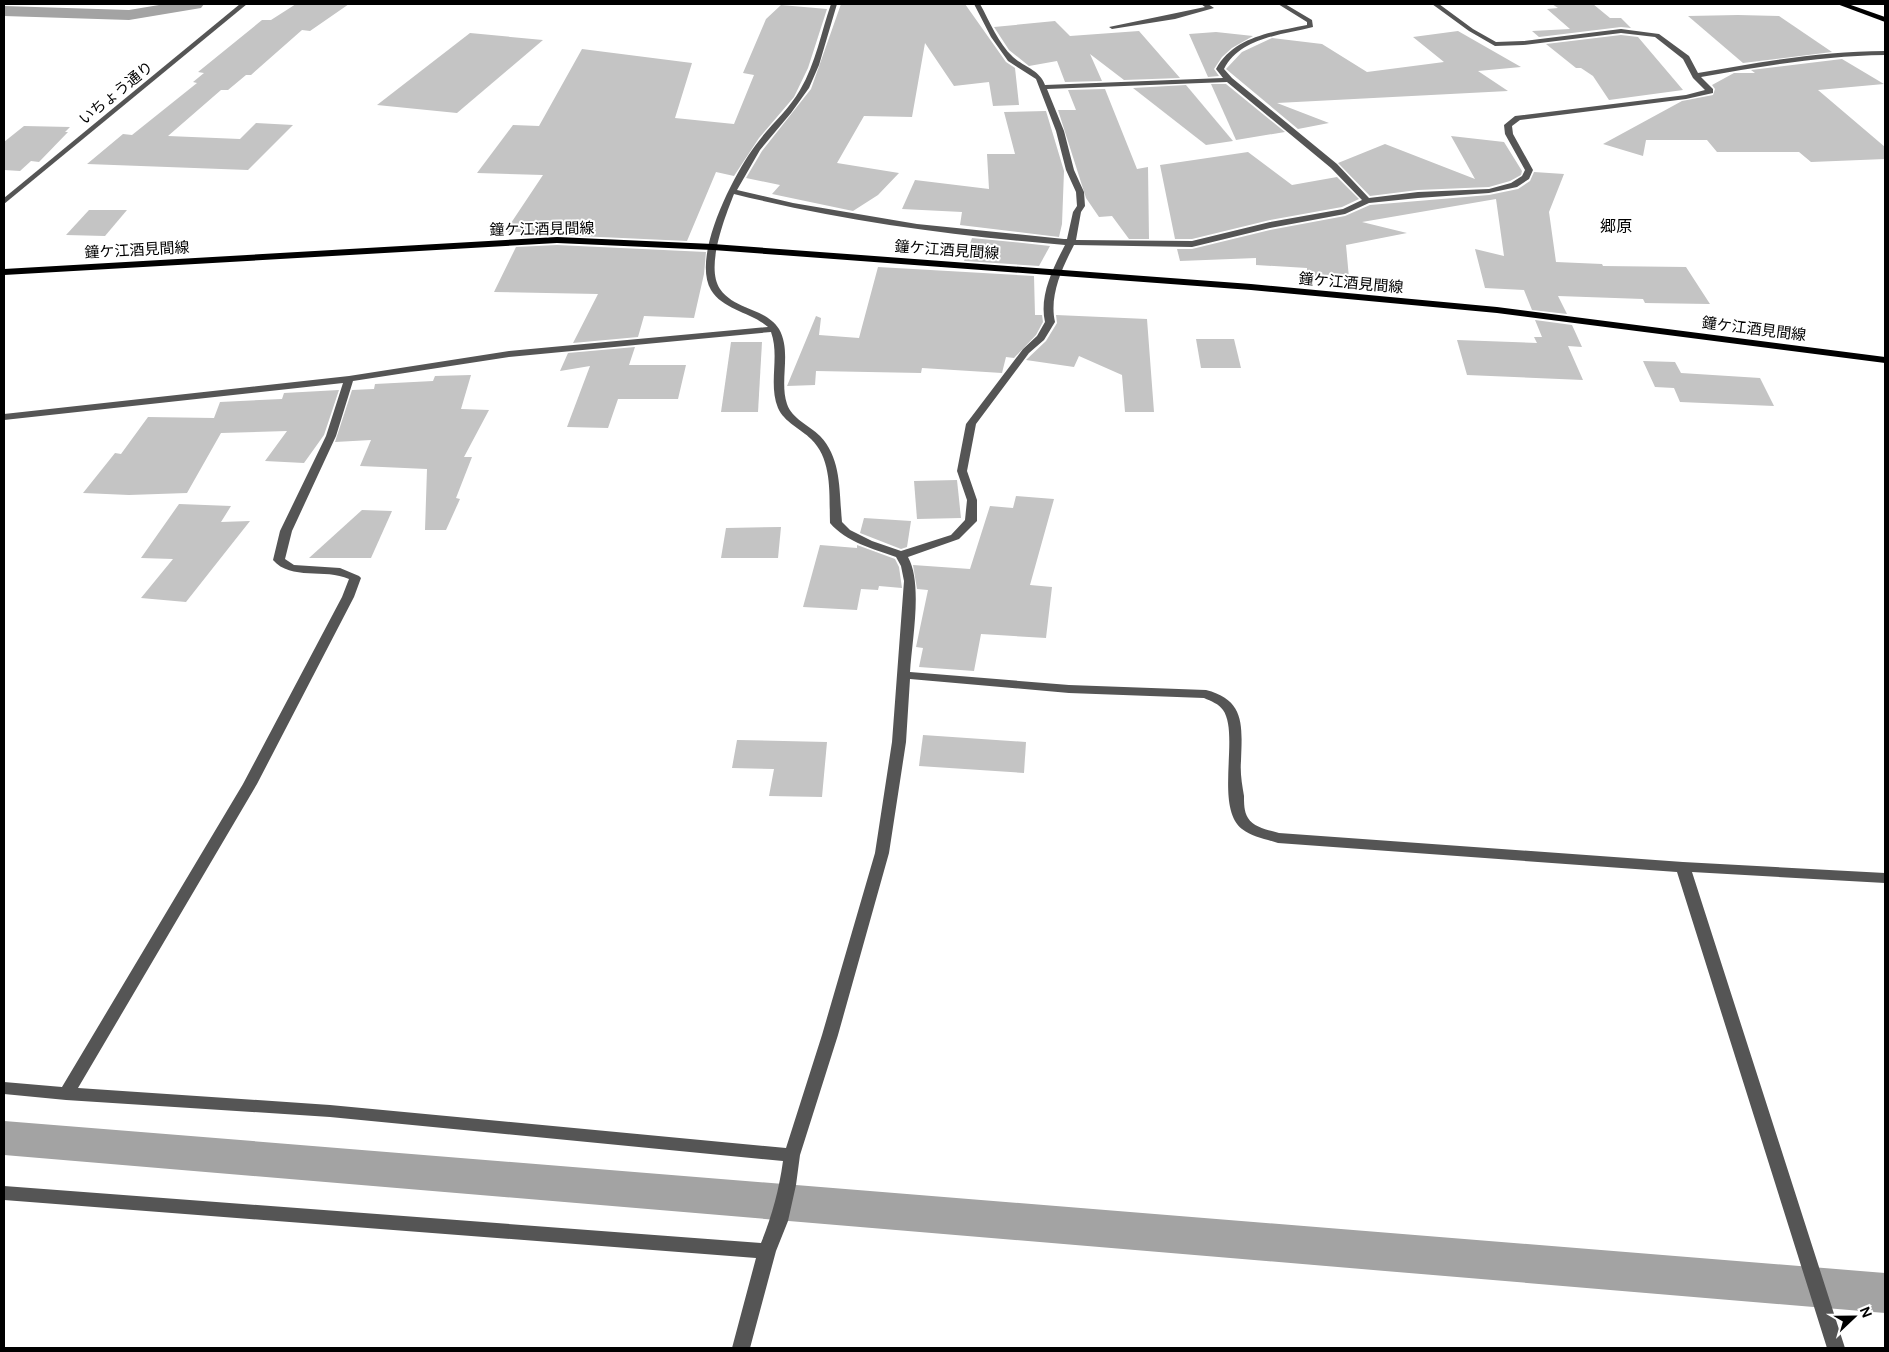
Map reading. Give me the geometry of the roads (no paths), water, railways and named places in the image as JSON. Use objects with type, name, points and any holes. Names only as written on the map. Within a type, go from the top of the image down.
[{"type":"highway","points":[[1841,4],[1885,20]]},
{"type":"main road","name":"鐘ケ江酒見間線","points":[[4,272],[557,240],[713,247],[1251,287],[1497,310],[1885,360]]},
{"type":"street","name":"いちょう通り","points":[[4,202],[244,4]]},
{"type":"street","points":[[834,4],[808,82],[798,100],[756,149],[731,191],[713,247],[710,277],[716,293],[732,305],[760,317],[774,330],[781,345],[777,384],[784,409],[818,440],[830,461],[836,484],[836,523],[846,532],[868,543],[901,555],[955,537],[970,521],[972,500],[962,471],[971,424],[1026,351],[1041,338],[1050,322],[1047,309],[1057,272],[1071,242],[1077,212],[1081,206],[1080,192],[1070,170],[1060,131],[1039,78],[1033,72],[1011,59],[994,37],[978,4]]},
{"type":"street","points":[[1112,26],[1175,17],[1211,8],[1204,4]]},
{"type":"street","points":[[1281,4],[1310,21],[1311,26],[1266,37],[1234,51],[1226,56],[1220,69],[1229,80],[1334,166],[1367,201]]},
{"type":"street","points":[[731,191],[793,206],[917,227],[1071,242],[1192,244],[1270,225],[1344,211],[1367,201],[1489,190],[1514,185],[1526,177],[1529,170],[1509,134],[1508,125],[1512,120],[1545,114],[1686,97],[1710,92],[1696,76],[1686,58],[1657,35],[1621,31],[1524,43],[1495,44],[1471,30],[1435,4]]},
{"type":"street","points":[[1696,76],[1782,60],[1836,54],[1885,53]]},
{"type":"street","points":[[1043,87],[1229,80]]},
{"type":"street","points":[[4,417],[349,379],[509,354],[774,330]]},
{"type":"street","points":[[66,1094],[250,784],[348,597],[355,578],[340,570],[291,568],[279,560],[286,531],[331,436],[349,379]]},
{"type":"street","points":[[740,1348],[767,1251],[788,1185],[792,1155],[830,1036],[882,853],[899,742],[905,675],[910,581],[907,566],[901,555]]},
{"type":"street","points":[[905,675],[1069,689],[1206,694],[1216,696],[1225,702],[1235,720],[1234,766],[1238,812],[1243,822],[1254,830],[1278,838],[1683,867],[1885,878]]},
{"type":"street","points":[[1683,867],[1836,1348]]},
{"type":"street","points":[[4,1088],[66,1094],[330,1111],[792,1155]]},
{"type":"street","points":[[4,1194],[767,1251]]},
{"type":"waterway","points":[[4,11],[129,15],[195,4]]},
{"type":"waterway","points":[[4,1138],[1885,1293]]},
{"type":"district","name":"郷原","points":[[1616,226]]}]
